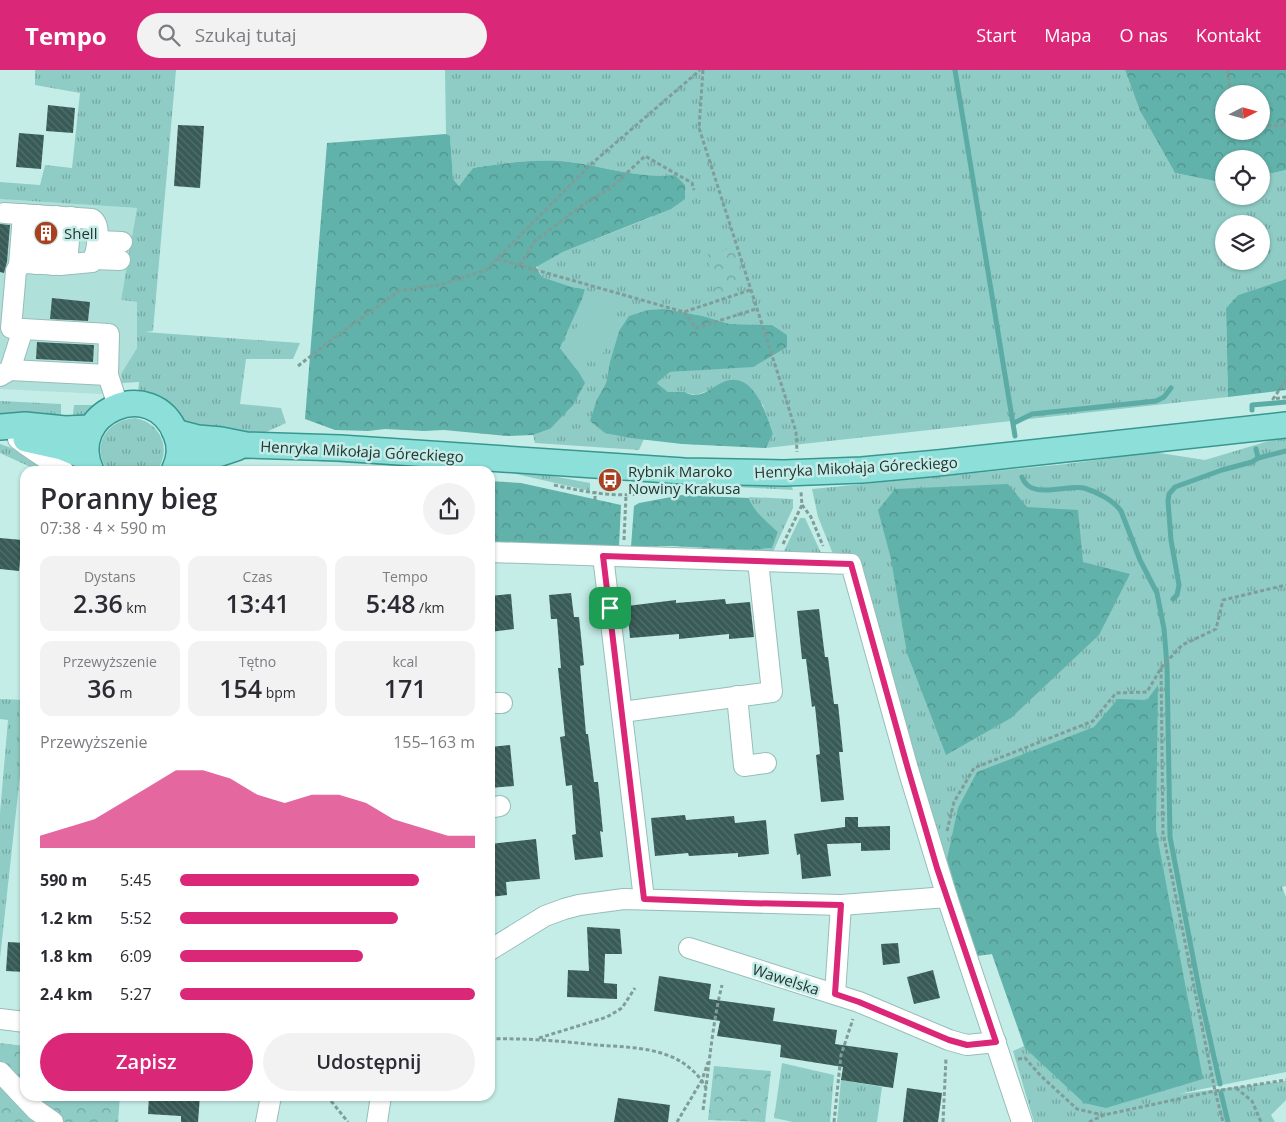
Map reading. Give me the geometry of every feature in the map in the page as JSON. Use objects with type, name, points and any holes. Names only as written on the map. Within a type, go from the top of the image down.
[{"type":"main road","points":[[88,464],[87,439],[91,428],[103,414],[118,406],[135,404],[152,408],[166,418],[176,432],[179,447],[176,466]]},
{"type":"main road","points":[[4,430],[25,425],[65,429],[91,428]]},
{"type":"main road","name":"Henryka Mikołaja Góreckiego","points":[[176,432],[198,438],[246,445],[311,446],[718,472],[784,473],[862,470],[938,463],[1286,425]]},
{"type":"main road","points":[[4,430],[62,447],[88,464]]},
{"type":"main road","name":"Henryka Mikołaja Góreckiego","points":[[179,466],[246,445]]},
{"type":"street","points":[[39,215],[92,219],[98,227],[95,250],[92,262],[44,265],[16,271],[11,328],[109,334],[108,375],[118,406]]},
{"type":"street","points":[[39,215],[44,265]]},
{"type":"street","points":[[39,215],[44,265]]},
{"type":"street","points":[[95,250],[121,251]]},
{"type":"street","points":[[23,329],[5,373],[108,375]]},
{"type":"street","points":[[4,430],[32,451],[57,466]]},
{"type":"street","points":[[495,552],[851,564],[937,868],[1022,1122]]},
{"type":"street","points":[[603,556],[644,899]]},
{"type":"street","points":[[622,712],[772,692],[758,561]]},
{"type":"street","points":[[737,696],[744,766],[766,763]]},
{"type":"street","points":[[495,947],[545,916],[579,905],[624,899],[841,905],[947,897]]},
{"type":"street","points":[[835,994],[841,905]]},
{"type":"street","name":"Wawelska","points":[[688,948],[859,1002],[949,1040],[967,1045],[996,1042]]},
{"type":"street","points":[[0,1019],[20,1021]]},
{"type":"street","points":[[0,1072],[20,1093]]},
{"type":"street","points":[[27,1101],[36,1110],[53,1122]]},
{"type":"street","points":[[259,1101],[261,1122]]},
{"type":"street","points":[[266,1122],[270,1101]]},
{"type":"street","points":[[377,1122],[379,1101]]},
{"type":"path","points":[[298,366],[399,291],[444,284],[486,270],[589,166],[701,70]]},
{"type":"path","points":[[701,70],[699,128],[780,386]]},
{"type":"path","points":[[1227,70],[1229,85]]},
{"type":"path","points":[[1270,126],[1286,125]]},
{"type":"path","points":[[520,265],[535,241],[613,186],[645,156],[692,183],[694,190]]},
{"type":"path","points":[[496,259],[684,312],[750,290]]},
{"type":"path","points":[[684,312],[696,328],[756,309]]},
{"type":"path","points":[[1286,380],[1273,399],[1286,397]]},
{"type":"path","points":[[595,491],[595,500]]},
{"type":"path","points":[[624,548],[626,495]]},
{"type":"path","points":[[802,505],[811,517],[830,563]]},
{"type":"path","points":[[937,868],[954,802],[974,768],[1093,721],[1116,693],[1147,692],[1161,668],[1182,645],[1216,629],[1223,600],[1286,585]]},
{"type":"path","points":[[1161,668],[1163,833],[1215,1092],[1223,1122]]},
{"type":"path","points":[[703,1110],[714,1015],[722,985]]},
{"type":"path","points":[[536,1039],[607,1017],[622,1008],[635,988]]},
{"type":"path","points":[[834,1122],[840,1055],[859,1002]]},
{"type":"path","points":[[495,1038],[536,1039],[642,1049],[680,1061],[702,1080],[706,1088]]},
{"type":"path","points":[[943,1122],[946,1051],[949,1040]]},
{"type":"path","points":[[677,1122],[702,1080],[710,1057]]},
{"type":"path","points":[[1002,1061],[1025,1058],[1041,1076],[1077,1109],[1104,1116]]},
{"type":"path","points":[[1089,1122],[1104,1116],[1215,1092],[1286,1080]]},
{"type":"path","points":[[1236,1088],[1252,1101],[1261,1122]]},
{"type":"path","points":[[331,1101],[348,1122]]},
{"type":"shaded area","name":"Shell","points":[[0,199],[137,208],[121,300],[137,302],[137,348],[121,374],[122,383],[101,394],[0,389]]},
{"type":"green space","points":[[35,70],[176,70],[153,331],[145,332],[300,343],[293,359],[246,359],[240,404],[281,408],[286,423],[264,433],[285,433],[283,436],[195,432],[138,394],[139,382],[122,383],[121,374],[137,348],[137,302],[121,300],[137,208],[0,199],[0,182],[40,185],[45,165],[72,168],[80,93],[35,85]]},
{"type":"green space","points":[[445,70],[1125,70],[1140,111],[1175,173],[1215,181],[1215,205],[1270,205],[1270,174],[1286,170],[1286,279],[1238,295],[1226,308],[1228,397],[766,448],[773,434],[763,405],[723,382],[713,389],[696,395],[668,392],[657,383],[670,372],[695,370],[772,325],[730,324],[703,316],[665,309],[619,331],[606,383],[597,399],[630,438],[644,439],[639,450],[535,443],[533,435],[550,429],[578,371],[560,348],[585,289],[572,287],[542,277],[534,260],[544,262],[563,252],[652,217],[675,175],[648,175],[569,162],[533,161],[473,168],[459,186],[453,179],[450,137],[446,134]]},
{"type":"green space","points":[[1125,70],[1286,70],[1286,170],[1270,174],[1270,150],[1215,150],[1215,181],[1175,173],[1140,111]]},
{"type":"green space","points":[[446,134],[450,136],[453,179],[459,186],[473,168],[521,162],[557,161],[634,174],[675,175],[685,185],[685,199],[671,209],[563,252],[536,267],[542,277],[572,287],[585,289],[560,348],[585,383],[573,405],[550,429],[533,435],[507,436],[444,430],[335,430],[305,419],[327,143]]},
{"type":"green space","points":[[735,247],[747,284],[717,294],[706,255]]},
{"type":"green space","points":[[1286,279],[1286,390],[1228,397],[1226,308],[1238,295]]},
{"type":"green space","points":[[588,291],[619,301],[600,364],[568,354]]},
{"type":"green space","points":[[665,309],[703,316],[730,324],[772,325],[787,335],[787,347],[753,367],[670,372],[657,383],[668,392],[684,392],[699,395],[723,382],[733,380],[742,382],[757,395],[770,425],[773,434],[766,448],[682,444],[630,438],[605,433],[590,421],[597,399],[606,383],[619,331],[629,316],[648,310]]},
{"type":"green space","points":[[0,401],[61,404],[61,423],[0,415]]},
{"type":"green space","points":[[74,405],[102,405],[101,408],[72,423]]},
{"type":"green space","points":[[135,418],[144,421],[152,425],[157,431],[161,438],[164,454],[160,466],[105,466],[101,453],[101,444],[104,436],[109,429],[125,420]]},
{"type":"green space","points":[[1286,438],[1286,886],[1282,887],[1286,897],[1286,1072],[1178,1094],[1286,1081],[1286,1100],[1271,1115],[1275,1122],[1034,1122],[1013,1051],[1024,1046],[992,954],[976,956],[901,716],[860,561],[855,554],[833,554],[818,517],[812,489],[1066,464],[1153,452],[1205,460],[1272,440]]},
{"type":"green space","points":[[0,444],[20,451],[46,466],[28,466],[0,453]]},
{"type":"green space","points":[[258,455],[442,466],[398,466],[257,458],[212,465]]},
{"type":"green space","points":[[495,469],[526,471],[590,483],[590,491],[512,473],[495,472]]},
{"type":"green space","points":[[495,481],[521,483],[621,505],[619,546],[520,547],[495,545]]},
{"type":"green space","points":[[683,481],[792,487],[793,490],[681,484],[635,493],[635,486]]},
{"type":"green space","points":[[1008,484],[1027,507],[1078,510],[1083,562],[1130,574],[1099,635],[1011,718],[946,755],[907,653],[891,559],[878,510],[895,489]]},
{"type":"green space","points":[[682,495],[749,498],[757,512],[778,532],[772,548],[747,550],[672,546],[631,547],[634,506],[639,503]]},
{"type":"green space","points":[[749,497],[793,499],[793,508],[772,554],[747,554],[745,550],[772,548],[778,532],[757,512]]},
{"type":"green space","points":[[800,518],[805,518],[822,555],[783,553]]},
{"type":"green space","points":[[1158,685],[1156,830],[1203,1079],[1106,1108],[1084,1103],[1025,1048],[992,954],[976,956],[947,859],[958,808],[977,772],[1094,727],[1118,699],[1147,700]]},
{"type":"green space","points":[[0,699],[20,700],[20,775],[0,958],[0,813],[8,720],[0,719]]},
{"type":"green space","points":[[0,1043],[20,1045],[20,1084],[0,1063]]},
{"type":"green space","points":[[782,1063],[834,1075],[830,1122],[793,1122],[774,1118]]},
{"type":"green space","points":[[714,1066],[771,1071],[765,1122],[708,1120]]},
{"type":"green space","points":[[0,1075],[20,1096],[20,1101],[24,1101],[44,1122],[0,1122]]},
{"type":"green space","points":[[841,1080],[882,1087],[877,1122],[837,1122]]},
{"type":"green space","points":[[37,1101],[120,1101],[118,1122],[63,1122]]},
{"type":"building","points":[[48,105],[75,108],[73,133],[46,131]]},
{"type":"building","points":[[178,125],[204,126],[200,188],[174,186]]},
{"type":"building","points":[[19,133],[44,135],[41,169],[16,167]]},
{"type":"building","points":[[0,224],[10,225],[7,262],[4,273],[0,272]]},
{"type":"building","points":[[52,298],[90,302],[88,321],[50,319]]},
{"type":"building","points":[[37,342],[94,345],[93,362],[36,359]]},
{"type":"building","points":[[0,538],[20,540],[19,571],[0,569]]},
{"type":"building","points":[[571,593],[574,617],[579,617],[584,665],[580,666],[586,734],[588,734],[594,782],[598,782],[603,832],[600,831],[603,857],[575,860],[572,835],[576,834],[572,785],[566,786],[560,737],[565,736],[558,668],[561,668],[557,619],[551,619],[549,595]]},
{"type":"building","points":[[511,594],[514,629],[495,631],[495,596]]},
{"type":"building","points":[[725,599],[726,604],[750,602],[754,637],[729,639],[729,634],[679,639],[679,634],[630,638],[627,606],[676,600],[676,603]]},
{"type":"building","points":[[819,609],[825,657],[828,657],[834,704],[838,704],[843,752],[839,752],[844,800],[821,802],[816,755],[820,754],[815,706],[812,707],[806,659],[802,659],[797,611]]},
{"type":"building","points":[[510,745],[514,786],[495,788],[495,746]]},
{"type":"building","points":[[685,815],[686,820],[734,816],[735,823],[766,820],[769,854],[738,857],[738,853],[689,856],[688,853],[655,856],[651,818]]},
{"type":"building","points":[[845,817],[858,817],[858,827],[890,826],[890,850],[861,851],[861,843],[827,844],[831,876],[802,879],[800,854],[797,855],[794,834],[845,827]]},
{"type":"building","points":[[536,839],[540,879],[506,882],[507,895],[495,896],[495,843]]},
{"type":"building","points":[[587,927],[620,929],[622,954],[605,954],[604,983],[617,984],[617,999],[567,997],[568,970],[589,971]]},
{"type":"building","points":[[8,942],[20,943],[20,972],[6,971]]},
{"type":"building","points":[[898,943],[900,963],[883,965],[881,944]]},
{"type":"building","points":[[933,970],[940,998],[914,1004],[907,977]]},
{"type":"building","points":[[659,976],[711,984],[709,999],[775,1008],[773,1021],[837,1030],[835,1044],[898,1053],[893,1088],[841,1080],[843,1067],[780,1057],[781,1045],[717,1036],[720,1021],[654,1011]]},
{"type":"building","points":[[907,1088],[942,1093],[938,1122],[903,1122]]},
{"type":"building","points":[[618,1098],[670,1105],[668,1122],[614,1122]]},
{"type":"building","points":[[149,1101],[200,1101],[198,1122],[181,1122],[181,1116],[148,1114]]},
{"type":"waterway","points":[[955,70],[1015,436]]},
{"type":"waterway","points":[[1014,423],[1032,414],[1156,401],[1164,397],[1171,388]]},
{"type":"waterway","points":[[1252,410],[1252,405],[1286,402]]},
{"type":"waterway","points":[[1256,449],[1258,458]]},
{"type":"waterway","points":[[1173,599],[1177,595],[1179,585],[1171,540],[1169,494],[1175,487],[1222,470],[1252,462],[1258,458],[1286,451]]},
{"type":"waterway","points":[[1022,477],[1026,484],[1040,490],[1084,488],[1114,503],[1121,511],[1140,560],[1157,593],[1164,629],[1167,666],[1170,837],[1200,994],[1220,1084]]},
{"type":"waterway","points":[[1221,1093],[1228,1122]]},
{"type":"place","name":"Shell","points":[[46,233]]},
{"type":"place","name":"Rybnik Maroko Nowiny Krakusa","points":[[610,480]]},
{"type":"route","points":[[603,556],[851,564],[937,868],[996,1042],[967,1045],[949,1040],[859,1002],[835,994],[841,905],[644,899],[610,608],[603,556]]}]
